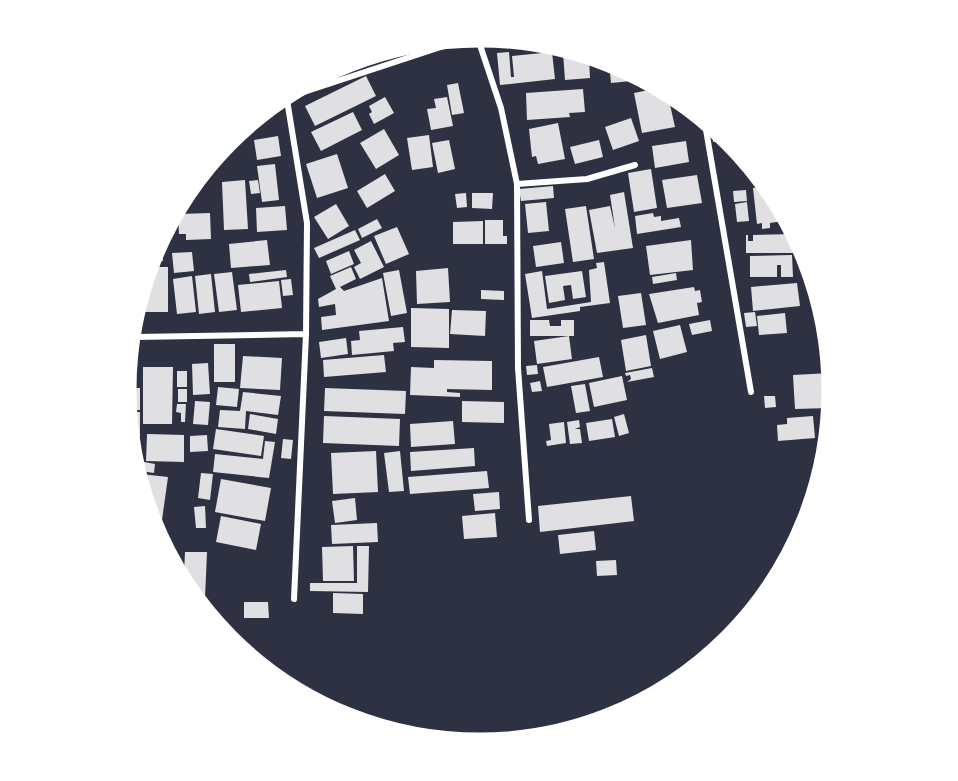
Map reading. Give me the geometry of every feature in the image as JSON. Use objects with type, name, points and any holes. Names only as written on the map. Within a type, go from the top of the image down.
[{"type":"street","points":[[480,46],[501,108],[517,184],[518,368],[529,520]]},
{"type":"street","points":[[316,88],[435,49]]},
{"type":"street","points":[[288,104],[307,224],[306,334],[294,598]]},
{"type":"street","points":[[706,132],[751,392]]},
{"type":"street","points":[[517,184],[587,179],[635,165]]},
{"type":"street","points":[[140,337],[306,334]]},
{"type":"building","points":[[509,52],[511,77],[514,77],[512,56],[545,53],[552,54],[555,79],[500,85],[497,53]]},
{"type":"building","points":[[563,57],[589,65],[590,78],[565,80]]},
{"type":"building","points":[[610,73],[629,81],[611,83]]},
{"type":"building","points":[[366,76],[376,96],[315,126],[305,106]]},
{"type":"building","points":[[458,83],[464,113],[452,115],[447,85]]},
{"type":"building","points":[[583,89],[585,112],[569,113],[570,117],[527,120],[526,93]]},
{"type":"building","points":[[646,91],[670,104],[675,127],[642,133],[634,93]]},
{"type":"building","points":[[385,97],[394,113],[374,124],[369,114],[372,112],[369,106]]},
{"type":"building","points":[[447,97],[453,126],[431,130],[427,109],[436,108],[434,99]]},
{"type":"building","points":[[353,112],[362,130],[321,151],[311,132]]},
{"type":"building","points":[[631,118],[639,141],[613,150],[605,127]]},
{"type":"building","points":[[558,123],[565,159],[538,164],[536,156],[532,157],[529,129]]},
{"type":"building","points":[[384,129],[399,155],[376,169],[360,143]]},
{"type":"building","points":[[429,135],[433,167],[412,170],[407,138]]},
{"type":"building","points":[[278,136],[281,156],[257,160],[254,140]]},
{"type":"building","points":[[449,140],[455,169],[438,173],[432,143]]},
{"type":"building","points":[[599,140],[603,157],[575,164],[570,147]]},
{"type":"building","points":[[686,141],[689,162],[655,168],[652,146]]},
{"type":"building","points":[[337,154],[348,188],[317,198],[306,164]]},
{"type":"building","points":[[275,164],[279,200],[262,202],[257,166]]},
{"type":"building","points":[[651,169],[657,208],[634,212],[628,173]]},
{"type":"building","points":[[385,174],[395,191],[367,208],[357,191]]},
{"type":"building","points":[[697,175],[702,203],[667,208],[662,180]]},
{"type":"building","points":[[245,180],[248,229],[224,230],[222,182]]},
{"type":"building","points":[[258,180],[260,193],[251,194],[249,181]]},
{"type":"building","points":[[553,186],[554,198],[521,201],[519,189]]},
{"type":"building","points":[[753,188],[757,188],[779,222],[770,223],[770,228],[762,229],[762,223],[757,224]]},
{"type":"building","points":[[746,190],[747,201],[734,202],[733,191]]},
{"type":"building","points":[[624,192],[633,248],[597,253],[589,210],[610,206],[615,228],[610,195]]},
{"type":"building","points":[[466,193],[467,207],[457,208],[455,194]]},
{"type":"building","points":[[472,193],[493,193],[492,209],[472,208]]},
{"type":"building","points":[[546,202],[549,231],[528,233],[525,204]]},
{"type":"building","points":[[747,202],[749,221],[737,222],[735,204]]},
{"type":"building","points":[[336,204],[349,226],[328,239],[314,217]]},
{"type":"building","points":[[285,206],[287,230],[257,232],[256,208]]},
{"type":"building","points":[[586,206],[594,259],[573,262],[565,209]]},
{"type":"building","points":[[210,213],[211,239],[186,240],[186,234],[179,234],[178,223],[184,214]]},
{"type":"building","points":[[653,213],[654,217],[661,216],[661,221],[679,218],[681,227],[637,234],[635,216]]},
{"type":"building","points":[[377,219],[382,228],[362,238],[358,229]]},
{"type":"building","points":[[485,220],[503,220],[503,236],[507,236],[507,244],[485,244]]},
{"type":"building","points":[[483,221],[483,244],[453,244],[453,222]]},
{"type":"building","points":[[397,227],[409,254],[386,264],[374,236]]},
{"type":"building","points":[[355,230],[360,240],[319,258],[314,248]]},
{"type":"building","points":[[786,234],[794,253],[746,253],[746,235],[748,235],[748,241],[753,241],[753,235]]},
{"type":"building","points":[[267,240],[270,265],[231,268],[229,244]]},
{"type":"building","points":[[691,240],[693,270],[650,275],[646,246]]},
{"type":"building","points":[[371,241],[384,267],[360,279],[354,267],[361,263],[354,250]]},
{"type":"building","points":[[561,242],[564,263],[536,267],[533,246]]},
{"type":"building","points":[[349,251],[354,264],[331,274],[326,261]]},
{"type":"building","points":[[192,252],[194,271],[174,273],[172,253]]},
{"type":"building","points":[[792,255],[793,277],[781,277],[781,265],[777,265],[777,277],[750,277],[750,256]]},
{"type":"building","points":[[604,262],[610,303],[580,307],[580,311],[532,318],[525,274],[542,271],[547,309],[591,302],[589,270],[597,268],[596,263]]},
{"type":"building","points":[[158,267],[168,267],[168,312],[144,312]]},
{"type":"building","points":[[351,267],[356,279],[340,287],[344,291],[382,278],[389,321],[322,330],[321,317],[336,315],[335,304],[319,307],[318,299],[336,289],[330,276]]},
{"type":"building","points":[[448,268],[450,302],[417,304],[416,271]]},
{"type":"building","points":[[286,270],[287,277],[250,282],[249,274]]},
{"type":"building","points":[[399,270],[407,313],[391,316],[383,273]]},
{"type":"building","points":[[582,271],[586,297],[573,299],[571,285],[563,286],[565,300],[549,303],[545,276]]},
{"type":"building","points":[[232,272],[237,310],[219,312],[214,274]]},
{"type":"building","points":[[676,273],[677,280],[653,284],[652,277]]},
{"type":"building","points":[[211,274],[215,312],[199,314],[195,276]]},
{"type":"building","points":[[192,276],[196,312],[177,314],[173,279]]},
{"type":"building","points":[[291,279],[293,295],[283,296],[281,280]]},
{"type":"building","points":[[279,281],[282,308],[241,312],[238,285]]},
{"type":"building","points":[[797,283],[800,306],[753,311],[751,287]]},
{"type":"building","points":[[694,287],[695,291],[700,290],[702,302],[697,303],[699,315],[658,323],[649,294]]},
{"type":"building","points":[[481,290],[504,291],[504,300],[481,299]]},
{"type":"building","points":[[641,293],[646,325],[623,328],[618,296]]},
{"type":"building","points":[[411,308],[449,309],[449,348],[411,347]]},
{"type":"building","points":[[452,310],[486,311],[485,336],[450,334]]},
{"type":"building","points":[[755,312],[757,326],[746,327],[744,313]]},
{"type":"building","points":[[785,313],[787,333],[759,335],[757,316]]},
{"type":"building","points":[[530,320],[549,320],[550,326],[561,326],[561,320],[574,320],[574,336],[530,336]]},
{"type":"building","points":[[710,320],[712,331],[692,335],[689,324]]},
{"type":"building","points":[[680,325],[687,352],[660,359],[653,331]]},
{"type":"building","points":[[403,327],[405,342],[393,343],[394,351],[352,355],[351,341],[360,340],[359,331]]},
{"type":"building","points":[[646,335],[651,366],[626,371],[621,340]]},
{"type":"building","points":[[569,336],[572,359],[537,364],[534,341]]},
{"type":"building","points":[[346,338],[348,354],[321,358],[319,342]]},
{"type":"building","points":[[214,344],[235,344],[235,382],[214,382]]},
{"type":"building","points":[[384,355],[386,372],[324,377],[323,360]]},
{"type":"building","points":[[243,356],[282,358],[280,390],[240,388]]},
{"type":"building","points":[[599,357],[603,377],[547,387],[543,367]]},
{"type":"building","points":[[434,360],[492,361],[492,390],[447,389],[447,392],[460,393],[460,397],[410,395],[411,367],[434,368]]},
{"type":"building","points":[[208,363],[210,394],[193,395],[192,364]]},
{"type":"building","points":[[537,365],[538,374],[527,375],[526,366]]},
{"type":"building","points":[[143,367],[173,367],[172,424],[143,424]]},
{"type":"building","points":[[652,368],[654,377],[627,382],[631,379],[630,375],[626,376],[625,373]]},
{"type":"building","points":[[177,371],[187,371],[187,387],[177,387]]},
{"type":"building","points":[[822,373],[822,408],[795,409],[793,375]]},
{"type":"building","points":[[622,376],[627,400],[594,407],[589,383]]},
{"type":"building","points":[[540,381],[542,391],[532,392],[530,383]]},
{"type":"building","points":[[585,384],[590,411],[576,413],[571,386]]},
{"type":"building","points":[[218,387],[239,389],[237,407],[216,405]]},
{"type":"building","points":[[135,388],[140,388],[140,410],[136,410]]},
{"type":"building","points":[[325,388],[406,391],[405,414],[324,411]]},
{"type":"building","points":[[178,389],[187,389],[187,402],[178,402]]},
{"type":"building","points":[[243,392],[281,396],[278,415],[246,411],[245,429],[218,427],[220,410],[240,411]]},
{"type":"building","points":[[764,396],[775,396],[776,407],[765,408]]},
{"type":"building","points":[[195,401],[210,402],[208,425],[193,424]]},
{"type":"building","points":[[462,401],[504,402],[504,423],[462,422]]},
{"type":"building","points":[[177,404],[186,404],[185,422],[181,422],[181,413],[176,412]]},
{"type":"building","points":[[136,412],[140,412],[140,437],[138,435]]},
{"type":"building","points":[[250,414],[278,419],[276,434],[248,429]]},
{"type":"building","points":[[624,414],[629,433],[619,436],[614,417]]},
{"type":"building","points":[[324,416],[400,419],[399,446],[323,443]]},
{"type":"building","points":[[813,416],[815,438],[778,441],[777,425],[787,424],[787,418]]},
{"type":"building","points":[[612,419],[615,437],[589,441],[586,423]]},
{"type":"building","points":[[579,420],[580,427],[575,429],[580,429],[582,443],[570,444],[567,422]]},
{"type":"building","points":[[453,421],[455,444],[411,447],[410,424]]},
{"type":"building","points":[[564,422],[566,443],[547,446],[546,441],[551,440],[549,424]]},
{"type":"building","points":[[216,429],[264,436],[261,456],[213,449]]},
{"type":"building","points":[[147,434],[184,435],[184,462],[146,461]]},
{"type":"building","points":[[207,435],[208,451],[190,452],[190,436]]},
{"type":"building","points":[[283,439],[293,440],[291,459],[281,458]]},
{"type":"building","points":[[265,441],[275,442],[269,478],[213,472],[215,454],[263,459]]},
{"type":"building","points":[[474,448],[475,466],[411,471],[410,452]]},
{"type":"building","points":[[376,451],[378,492],[333,494],[331,453]]},
{"type":"building","points":[[400,451],[404,491],[389,492],[384,453]]},
{"type":"building","points":[[143,462],[155,464],[154,473],[145,472]]},
{"type":"building","points":[[487,471],[489,488],[410,494],[408,477]]},
{"type":"building","points":[[201,473],[213,474],[210,500],[198,498]]},
{"type":"building","points":[[146,475],[168,477],[162,520],[153,501]]},
{"type":"building","points":[[221,479],[271,488],[265,521],[215,512]]},
{"type":"building","points":[[499,492],[500,509],[475,511],[473,494]]},
{"type":"building","points":[[631,496],[634,521],[540,532],[538,506]]},
{"type":"building","points":[[355,498],[357,520],[335,523],[332,501]]},
{"type":"building","points":[[205,506],[206,528],[196,528],[194,507]]},
{"type":"building","points":[[495,513],[497,537],[464,539],[462,516]]},
{"type":"building","points":[[221,516],[261,524],[256,550],[216,542]]},
{"type":"building","points":[[377,523],[378,542],[332,544],[331,525]]},
{"type":"building","points":[[594,531],[596,550],[560,554],[558,535]]},
{"type":"building","points":[[353,546],[354,581],[323,581],[322,547]]},
{"type":"building","points":[[357,546],[369,546],[368,592],[310,591],[310,583],[357,583]]},
{"type":"building","points":[[185,552],[207,552],[205,598],[193,582],[184,568]]},
{"type":"building","points":[[616,560],[617,575],[597,576],[596,561]]},
{"type":"building","points":[[333,593],[363,594],[363,614],[333,613]]},
{"type":"building","points":[[244,602],[268,602],[269,618],[244,618]]}]
